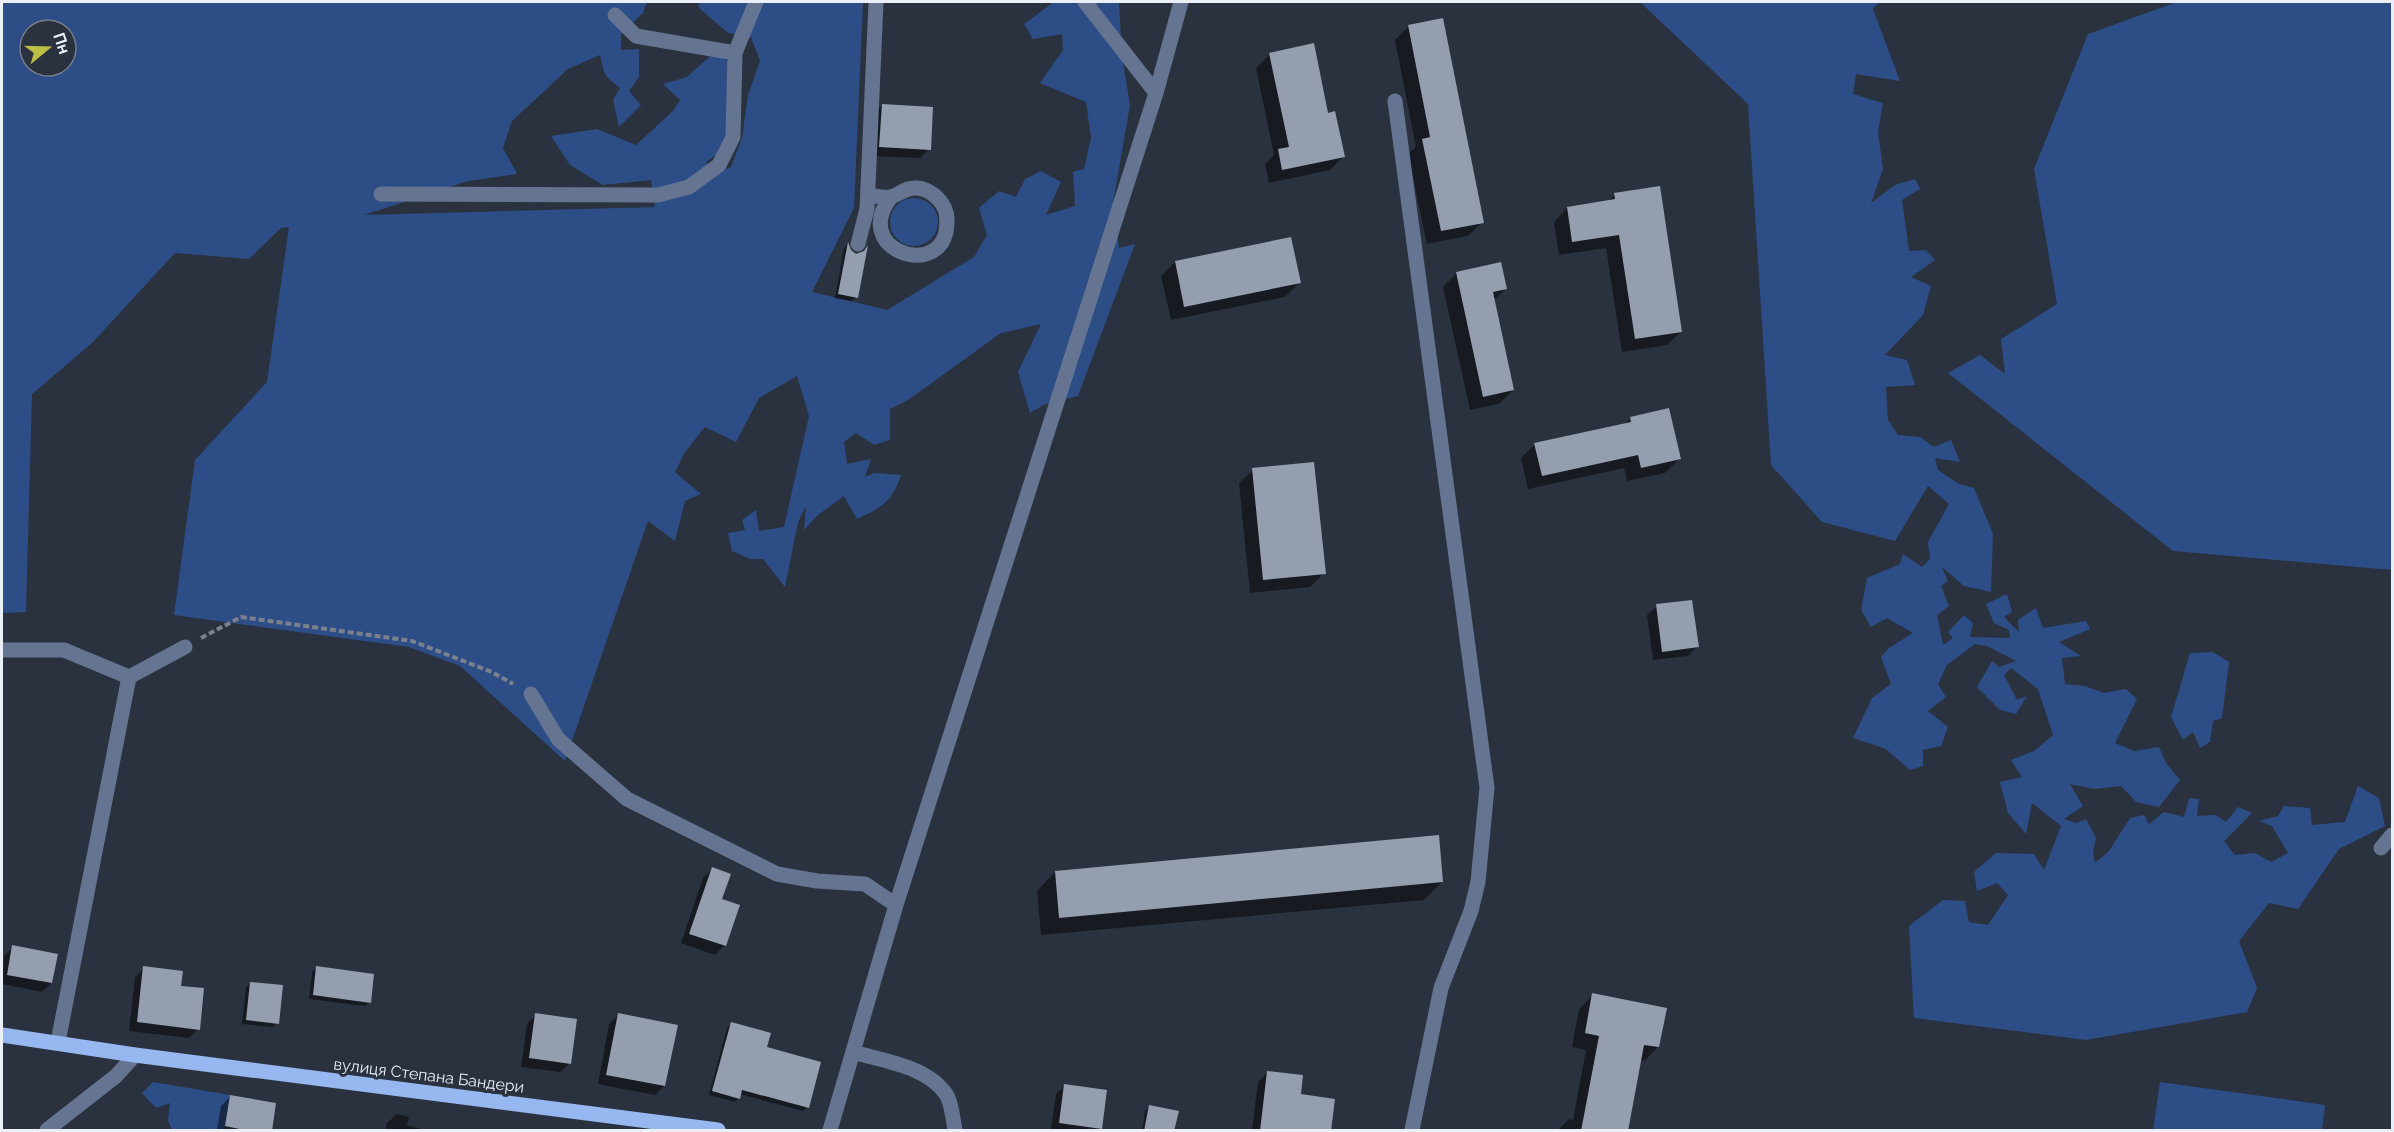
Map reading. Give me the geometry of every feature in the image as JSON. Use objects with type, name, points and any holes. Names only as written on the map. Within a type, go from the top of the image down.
[{"type":"main road","name":"вулиця Степана Бандери","points":[[2,1035],[58,1041],[135,1055],[718,1131]]},
{"type":"street","points":[[381,194],[658,195],[689,187],[719,165],[733,137],[735,53],[756,2]]},
{"type":"street","points":[[858,244],[867,209],[876,2]]},
{"type":"street","points":[[1085,2],[1156,93]]},
{"type":"street","points":[[830,1131],[896,905],[1156,93],[1181,2]]},
{"type":"street","points":[[615,15],[636,36],[735,53]]},
{"type":"street","points":[[1395,101],[1487,788],[1478,882],[1471,911],[1440,988],[1412,1131]]},
{"type":"street","points":[[868,195],[891,196],[903,190],[915,188],[929,191],[939,199],[946,211],[947,224],[944,237],[936,247],[925,254],[912,256],[899,252],[889,244],[882,233],[880,220],[883,207],[891,196]]},
{"type":"street","points":[[129,677],[185,647]]},
{"type":"street","points":[[2,650],[64,650],[129,677]]},
{"type":"street","points":[[58,1041],[129,677]]},
{"type":"street","points":[[531,694],[558,739],[627,799],[777,874],[817,881],[865,884],[896,905]]},
{"type":"street","points":[[2381,848],[2392,835]]},
{"type":"street","points":[[853,1052],[904,1066],[930,1077],[947,1095],[955,1131]]},
{"type":"street","points":[[47,1131],[116,1076],[135,1055]]},
{"type":"path","points":[[185,647],[241,616],[412,641],[492,672],[531,694]]},
{"type":"shaded area","points":[[2,2],[647,2],[643,13],[621,34],[621,50],[639,49],[639,77],[629,91],[641,105],[619,127],[613,100],[620,88],[606,74],[600,55],[568,69],[512,121],[503,148],[517,174],[468,181],[364,215],[655,207],[651,180],[603,185],[570,165],[551,136],[597,129],[636,145],[673,111],[680,100],[663,84],[687,77],[717,50],[729,63],[728,147],[706,162],[712,175],[731,167],[742,138],[748,95],[760,61],[751,37],[728,33],[698,7],[700,2],[863,2],[854,208],[812,292],[887,310],[974,257],[987,235],[979,208],[999,191],[1016,197],[1025,179],[1041,171],[1061,182],[1046,215],[1075,206],[1073,172],[1084,169],[1091,138],[1086,102],[1040,83],[1063,50],[1062,34],[1033,39],[1024,24],[1054,2],[1119,2],[1122,56],[1130,105],[1113,203],[1119,248],[1135,244],[1078,396],[1045,404],[1030,413],[1018,372],[1041,324],[1001,333],[908,400],[890,409],[890,440],[874,445],[856,433],[844,442],[847,464],[871,459],[865,477],[874,473],[901,475],[898,484],[885,503],[857,519],[844,496],[818,515],[804,530],[806,506],[798,522],[785,587],[763,559],[750,559],[732,551],[728,533],[745,530],[742,520],[756,510],[759,531],[784,527],[809,416],[797,376],[759,398],[736,442],[705,427],[685,452],[675,472],[701,494],[685,501],[675,541],[648,521],[565,761],[460,666],[409,647],[174,615],[195,460],[267,382],[289,227],[281,228],[249,259],[175,253],[92,343],[32,394],[26,612],[2,613]]},
{"type":"shaded area","points":[[1640,2],[1879,2],[1873,9],[1900,81],[1856,74],[1853,94],[1883,103],[1878,132],[1883,169],[1871,203],[1895,185],[1915,179],[1920,189],[1902,200],[1909,251],[1926,250],[1935,260],[1911,277],[1931,286],[1923,315],[1885,355],[1907,360],[1915,385],[1886,387],[1888,420],[1898,435],[1920,437],[1934,447],[1951,440],[1960,462],[1935,458],[1938,470],[1959,484],[1974,488],[1993,534],[1991,592],[1964,586],[1942,567],[1948,581],[1941,586],[1949,606],[1937,615],[1943,645],[1953,638],[1948,632],[1964,615],[1973,623],[1970,637],[2010,638],[2009,630],[1994,623],[1986,604],[2007,594],[2012,612],[2004,617],[2019,632],[2018,620],[2036,608],[2043,628],[2086,621],[2090,629],[2059,642],[2081,656],[2062,658],[2065,684],[2085,686],[2104,693],[2126,689],[2137,699],[2115,743],[2134,751],[2159,747],[2166,763],[2180,780],[2159,807],[2136,802],[2121,786],[2094,789],[2070,784],[2083,806],[2064,819],[2076,823],[2086,819],[2096,838],[2093,852],[2095,863],[2109,851],[2130,818],[2144,815],[2149,824],[2164,812],[2184,817],[2189,798],[2199,799],[2197,816],[2216,815],[2226,822],[2238,807],[2252,813],[2224,841],[2235,855],[2255,853],[2271,862],[2288,853],[2272,826],[2259,821],[2278,816],[2284,806],[2310,808],[2312,825],[2345,822],[2358,786],[2379,798],[2385,826],[2339,849],[2298,909],[2269,903],[2239,941],[2257,988],[2247,1012],[2086,1040],[1914,1018],[1909,926],[1943,900],[1965,901],[1969,922],[1988,925],[2008,895],[1997,883],[1977,891],[1974,872],[1996,853],[2034,854],[2044,870],[2061,826],[2032,803],[2026,834],[2008,813],[2000,782],[2022,777],[2011,760],[2034,751],[2053,735],[2038,689],[2011,668],[2004,675],[2017,700],[2027,696],[2016,714],[2000,710],[1977,687],[1992,661],[1999,667],[2016,661],[1987,646],[1975,644],[1947,665],[1938,684],[1946,697],[1928,711],[1948,727],[1941,746],[1923,750],[1923,766],[1910,770],[1886,749],[1853,738],[1872,698],[1891,684],[1881,657],[1889,648],[1913,633],[1887,618],[1871,627],[1861,610],[1867,578],[1900,564],[1903,554],[1922,567],[1930,559],[1928,542],[1949,504],[1928,486],[1895,541],[1822,522],[1771,465],[1748,104]]},
{"type":"shaded area","points":[[2177,2],[2392,2],[2392,570],[2173,551],[1948,373],[1980,355],[2005,374],[2001,339],[2057,304],[2034,169],[2088,34]]},
{"type":"shaded area","points":[[909,198],[919,198],[931,205],[938,217],[938,227],[931,239],[919,246],[909,246],[894,235],[890,227],[890,217],[901,202]]},
{"type":"shaded area","points":[[2213,652],[2229,662],[2222,718],[2213,721],[2210,742],[2200,748],[2193,732],[2183,740],[2171,717],[2190,653]]},
{"type":"shaded area","points":[[153,1082],[230,1095],[225,1130],[172,1130],[168,1120],[170,1103],[156,1108],[142,1093]]},
{"type":"shaded area","points":[[2160,1082],[2325,1105],[2322,1130],[2153,1130]]},
{"type":"building","points":[[1443,18],[1484,223],[1441,231],[1422,139],[1430,137],[1408,25]]},
{"type":"building","points":[[1314,43],[1328,113],[1335,111],[1345,157],[1282,170],[1278,149],[1289,147],[1269,53]]},
{"type":"building","points":[[882,104],[933,107],[931,150],[879,147]]},
{"type":"building","points":[[1660,186],[1682,332],[1635,339],[1619,235],[1572,242],[1567,207],[1615,199],[1614,193]]},
{"type":"building","points":[[1291,237],[1301,283],[1184,307],[1175,261]]},
{"type":"building","points":[[848,242],[851,250],[856,254],[864,251],[868,245],[858,298],[838,294]]},
{"type":"building","points":[[1501,262],[1507,289],[1493,292],[1514,390],[1483,397],[1456,272]]},
{"type":"building","points":[[1669,408],[1681,459],[1641,468],[1638,455],[1542,476],[1534,443],[1631,422],[1630,417]]},
{"type":"building","points":[[1314,462],[1326,574],[1263,580],[1252,468]]},
{"type":"building","points":[[1692,600],[1699,647],[1662,652],[1656,604]]},
{"type":"building","points":[[1439,835],[1443,882],[1059,918],[1055,871]]},
{"type":"building","points":[[712,867],[731,874],[722,899],[740,905],[726,946],[689,934]]},
{"type":"building","points":[[12,945],[58,954],[52,983],[7,975]]},
{"type":"building","points":[[143,966],[183,971],[181,986],[204,988],[200,1030],[137,1022]]},
{"type":"building","points":[[316,966],[374,974],[371,1003],[313,995]]},
{"type":"building","points":[[250,982],[283,985],[279,1024],[246,1020]]},
{"type":"building","points":[[1592,993],[1667,1008],[1659,1047],[1644,1045],[1628,1131],[1581,1131],[1599,1036],[1585,1033]]},
{"type":"building","points":[[535,1013],[577,1019],[571,1064],[529,1058]]},
{"type":"building","points":[[618,1013],[678,1025],[665,1086],[606,1075]]},
{"type":"building","points":[[731,1022],[771,1033],[767,1047],[821,1062],[809,1108],[742,1090],[740,1099],[712,1091]]},
{"type":"building","points":[[1267,1071],[1303,1075],[1301,1094],[1335,1099],[1331,1131],[1260,1131]]},
{"type":"building","points":[[1064,1084],[1107,1090],[1102,1129],[1059,1123]]},
{"type":"building","points":[[230,1095],[276,1103],[272,1131],[249,1131],[225,1126]]},
{"type":"building","points":[[1149,1105],[1179,1111],[1174,1131],[1144,1131]]}]
